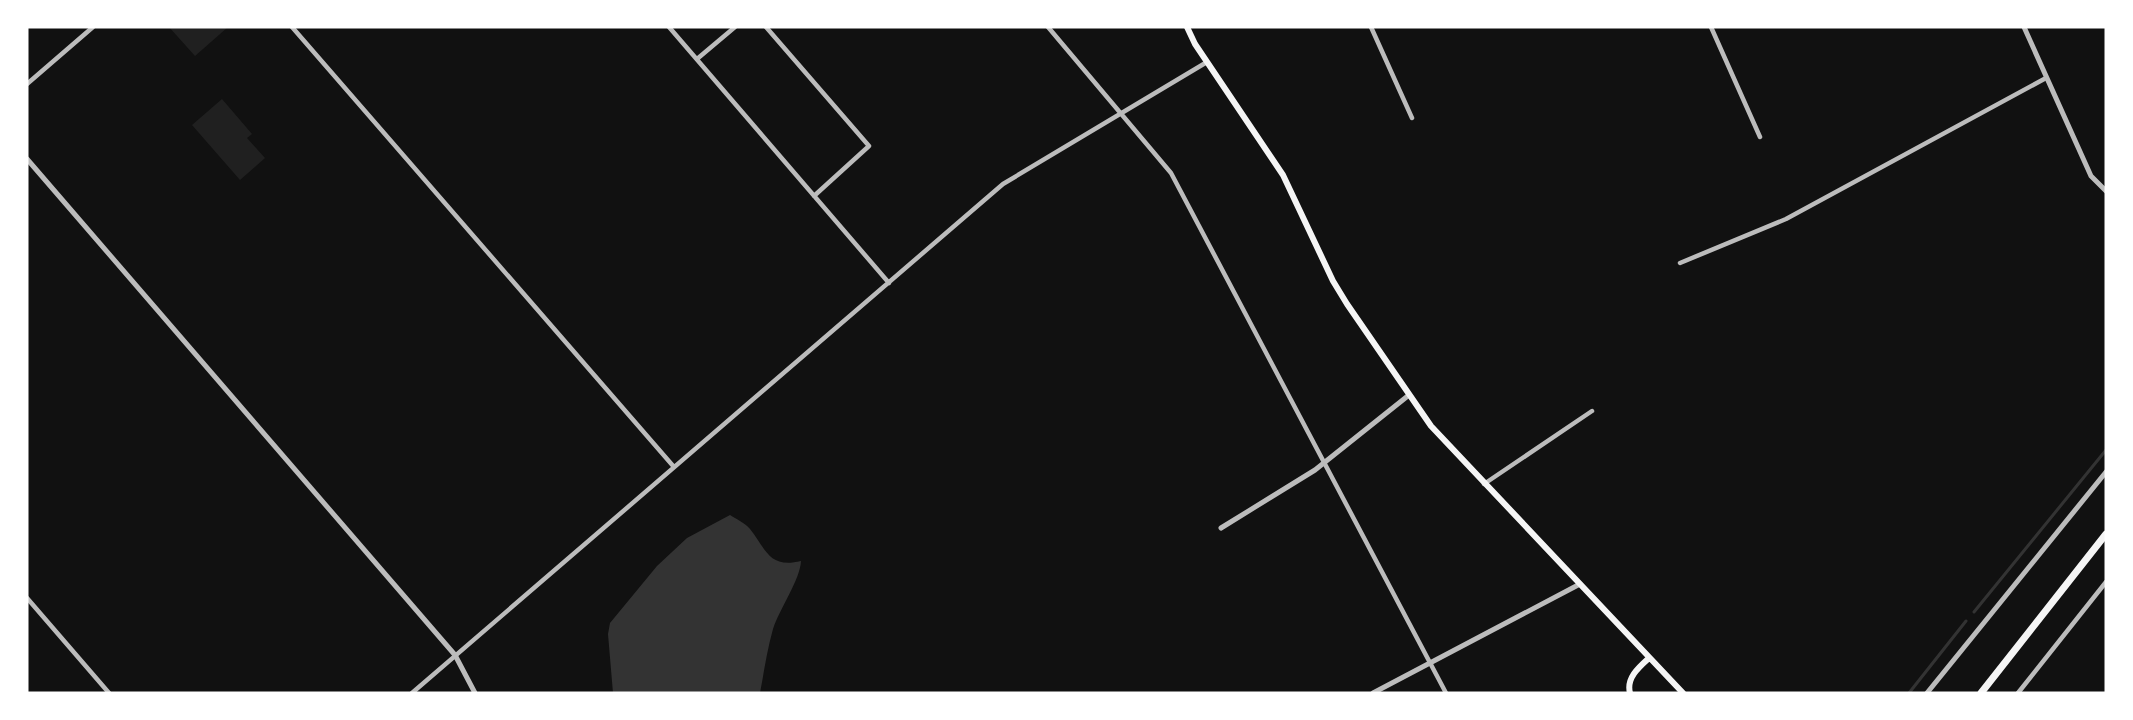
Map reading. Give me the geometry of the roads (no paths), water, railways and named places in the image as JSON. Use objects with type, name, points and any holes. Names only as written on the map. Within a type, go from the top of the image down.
[{"type":"main road","points":[[1187,27],[1207,62],[1283,175],[1333,280],[1408,395],[1431,426],[1683,693]]},
{"type":"main road","points":[[1981,693],[2106,534]]},
{"type":"main road","points":[[1630,693],[1632,676],[1649,658]]},
{"type":"street","points":[[27,84],[93,27]]},
{"type":"street","points":[[292,27],[674,467]]},
{"type":"street","points":[[669,27],[889,283]]},
{"type":"street","points":[[697,60],[735,27]]},
{"type":"street","points":[[766,27],[869,146],[814,196]]},
{"type":"street","points":[[1048,27],[1171,173],[1446,693]]},
{"type":"street","points":[[1371,27],[1412,118]]},
{"type":"street","points":[[1711,27],[1760,137]]},
{"type":"street","points":[[2024,27],[2091,176],[2106,191]]},
{"type":"street","points":[[412,693],[1003,184],[1207,62]]},
{"type":"street","points":[[1680,263],[1786,219],[2046,78]]},
{"type":"street","points":[[27,159],[455,655],[475,693]]},
{"type":"street","points":[[1221,528],[1314,471],[1408,395]]},
{"type":"street","points":[[1484,484],[1592,411]]},
{"type":"street","points":[[1927,693],[2106,472]]},
{"type":"street","points":[[2018,693],[2106,582]]},
{"type":"street","points":[[1373,693],[1580,584]]},
{"type":"street","points":[[27,598],[109,693]]},
{"type":"waterway","points":[[1974,612],[2106,450]]},
{"type":"waterway","points":[[1909,693],[1966,621]]}]
